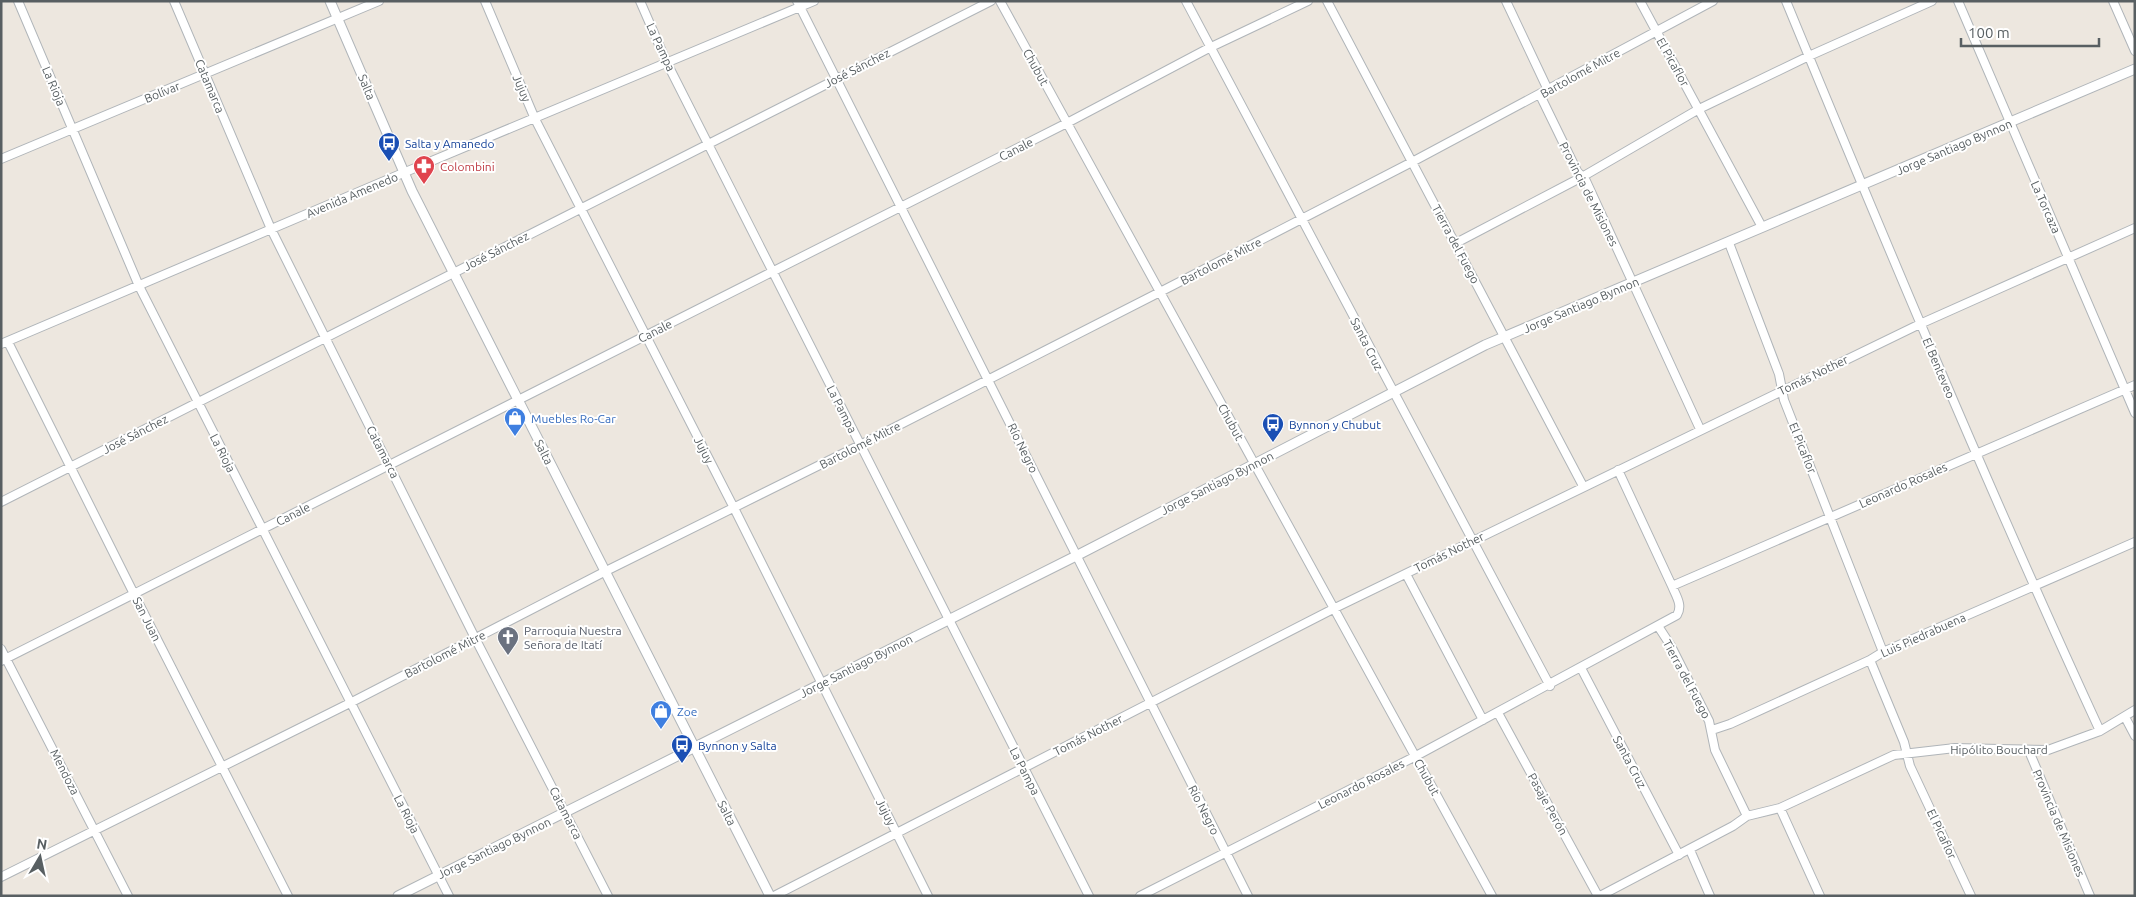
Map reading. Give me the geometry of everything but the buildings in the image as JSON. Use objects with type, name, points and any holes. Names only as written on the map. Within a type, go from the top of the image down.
[{"type":"street","name":"La Rioja","points":[[18,1],[139,286],[449,896]]},
{"type":"street","name":"Catamarca","points":[[174,1],[271,229],[475,638],[608,896]]},
{"type":"street","name":"Salta","points":[[330,1],[403,173],[770,896]]},
{"type":"street","name":"Bolívar","points":[[1,159],[379,1]]},
{"type":"street","name":"Jujuy","points":[[485,1],[535,119],[734,508],[820,684],[928,896]]},
{"type":"street","name":"La Pampa","points":[[640,1],[667,63],[1089,896]]},
{"type":"street","name":"Avenida Amenedo","points":[[4,343],[667,63],[798,4],[814,1]]},
{"type":"street","name":"José Sánchez","points":[[1,502],[582,209],[836,78],[992,1]]},
{"type":"street","name":"Chubut","points":[[1000,1],[1492,896]]},
{"type":"street","name":"Santa Cruz","points":[[1186,1],[1209,48],[1550,686]]},
{"type":"street","name":"Canale","points":[[4,660],[774,272],[1067,123],[1209,48],[1308,1]]},
{"type":"street","name":"Tierra del Fuego","points":[[1327,1],[1583,486]]},
{"type":"street","points":[[1506,1],[1548,90]]},
{"type":"street","name":"El Picaflor","points":[[1640,1],[1762,227]]},
{"type":"street","name":"Bartolomé Mitre","points":[[1,877],[350,703],[604,572],[860,445],[1160,292],[1540,95],[1713,1]]},
{"type":"street","name":"El Benteveo","points":[[1786,1],[1920,324],[2034,587],[2100,731]]},
{"type":"street","points":[[1456,243],[1582,177],[1699,109],[1809,56],[1932,1]]},
{"type":"street","name":"La Torcaza","points":[[1958,1],[2135,413]]},
{"type":"street","points":[[2114,1],[2135,51]]},
{"type":"street","name":"Río Negro","points":[[798,4],[1248,896]]},
{"type":"street","name":"Jorge Santiago Bynnon","points":[[398,896],[1076,556],[1392,392],[1505,336],[1863,186],[2135,69]]},
{"type":"street","name":"Provincia de Misiones","points":[[1540,95],[1633,283],[1700,429]]},
{"type":"street","name":"Tomás Nother","points":[[774,896],[1334,608],[1920,324],[2135,228]]},
{"type":"street","name":"El Picaflor","points":[[1729,242],[1779,374],[1784,400],[1831,516],[1882,652]]},
{"type":"street","name":"San Juan","points":[[4,343],[71,467],[288,896]]},
{"type":"street","name":"Leonardo Rosales","points":[[1672,586],[2135,385]]},
{"type":"street","name":"Tierra del Fuego","points":[[1618,470],[1672,586],[1680,609],[1677,615],[1658,626],[1671,646],[1709,720],[1714,750],[1747,816]]},
{"type":"street","name":"Luis Piedrabuena","points":[[1712,730],[1730,724],[1870,660],[1882,652],[2135,542]]},
{"type":"street","points":[[1406,574],[1483,720]]},
{"type":"street","name":"Leonardo Rosales","points":[[1140,896],[1416,756],[1550,686],[1658,626]]},
{"type":"street","name":"Mendoza","points":[[1,648],[4,660],[128,896]]},
{"type":"street","name":"El Picaflor","points":[[1870,660],[1907,753],[1910,766],[1971,896]]},
{"type":"street","name":"Santa Cruz","points":[[1581,668],[1679,855]]},
{"type":"street","name":"Hipólito Bouchard","points":[[1747,816],[1780,808],[1884,759],[1907,753],[1954,748],[2048,750],[2100,731],[2135,710]]},
{"type":"street","name":"Pasaje Perón","points":[[1498,713],[1599,896]]},
{"type":"street","points":[[2125,717],[2135,736]]},
{"type":"street","name":"Provincia de Misiones","points":[[2029,751],[2090,896]]},
{"type":"street","points":[[1780,808],[1820,896]]},
{"type":"street","points":[[1599,896],[1690,850],[1747,816]]},
{"type":"street","points":[[1690,850],[1710,896]]},
{"type":"place","name":"Salta y Amanedo","points":[[389,162]]},
{"type":"place","name":"Colombini","points":[[424,185]]},
{"type":"place","name":"Muebles Ro-Car","points":[[515,437]]},
{"type":"place","name":"Bynnon y Chubut","points":[[1273,443]]},
{"type":"place","name":"Parroquia Nuestra Señora de Itatí","points":[[508,656]]},
{"type":"place","name":"Zoe","points":[[661,730]]},
{"type":"place","name":"Bynnon y Salta","points":[[682,764]]}]
